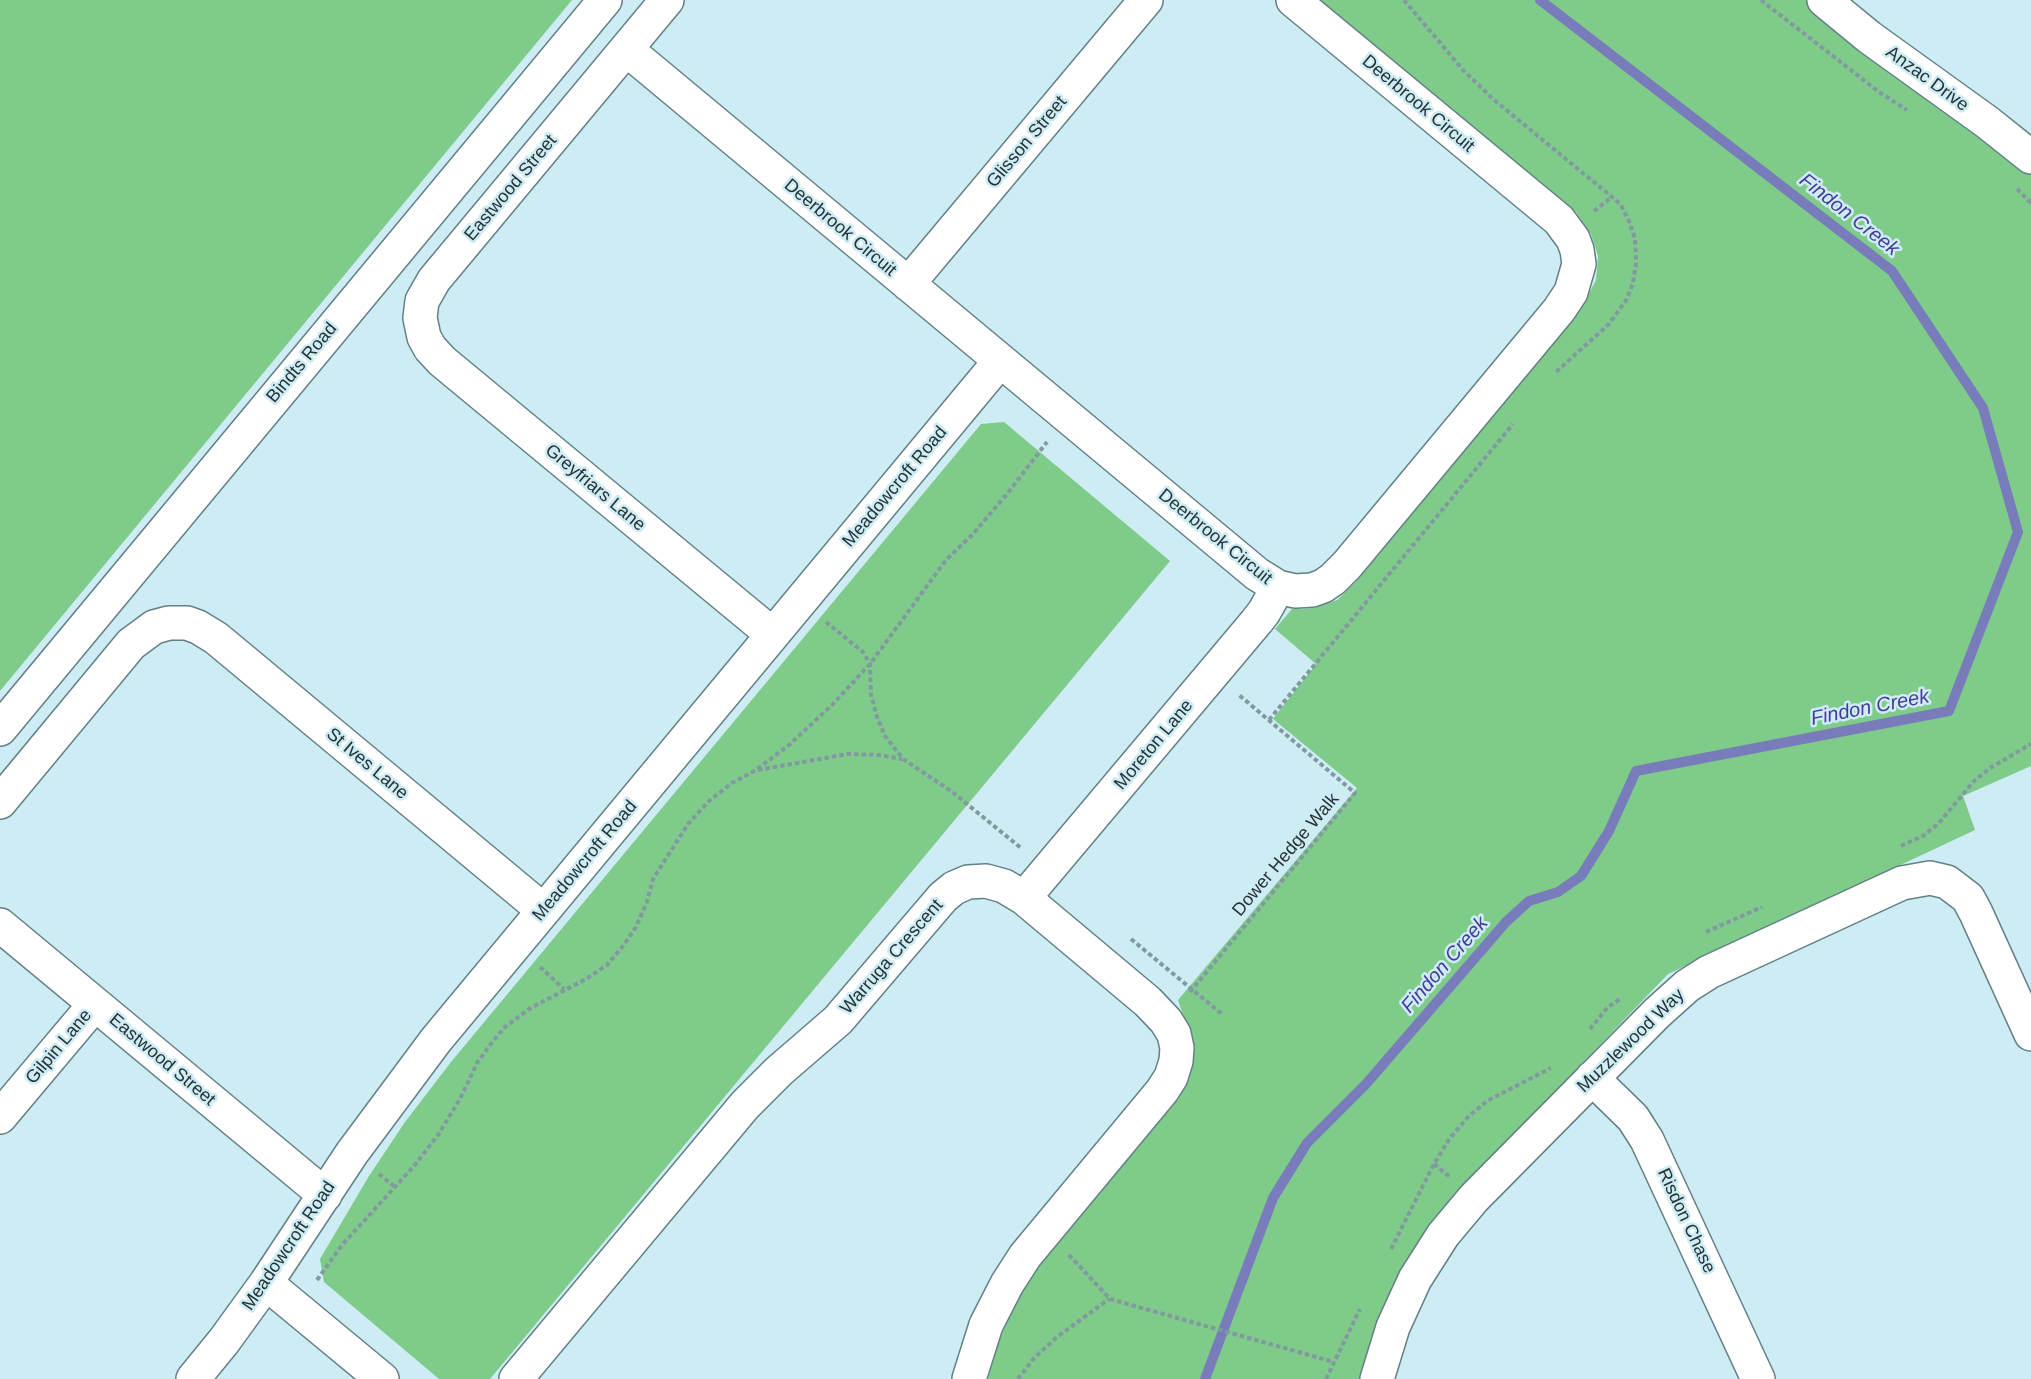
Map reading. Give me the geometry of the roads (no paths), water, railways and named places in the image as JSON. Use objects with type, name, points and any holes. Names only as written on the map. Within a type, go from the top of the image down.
[{"type":"street","name":"Bindts Road","points":[[0,729],[605,0]]},
{"type":"street","points":[[626,49],[667,0]]},
{"type":"street","name":"Glisson Street","points":[[908,284],[1146,0]]},
{"type":"street","name":"Deerbrook Circuit","points":[[626,49],[1257,574],[1278,587],[1295,591],[1312,590],[1334,579],[1347,565],[1559,310],[1571,292],[1579,264],[1573,239],[1559,220],[1293,0]]},
{"type":"street","name":"Anzac Drive","points":[[1824,0],[1869,37],[1987,122],[2031,157]]},
{"type":"street","name":"Eastwood Street","points":[[424,337],[420,318],[422,301],[434,280],[626,49]]},
{"type":"street","name":"Greyfriars Lane","points":[[424,337],[430,348],[454,371],[772,634]]},
{"type":"street","name":"Meadowcroft Road","points":[[193,1379],[266,1283],[352,1153],[410,1073],[1000,361]]},
{"type":"street","name":"Moreton Lane","points":[[1024,898],[1214,674],[1264,612],[1278,587]]},
{"type":"street","name":"St Ives Lane","points":[[0,802],[131,644],[154,627],[170,623],[187,624],[198,627],[216,638],[543,910]]},
{"type":"street","name":"Muzzlewood Way","points":[[1377,1379],[1392,1327],[1416,1279],[1443,1235],[1474,1198],[1674,996],[1709,972],[1902,883],[1930,878],[1947,882],[1968,898],[2031,1034]]},
{"type":"street","name":"Warruga Crescent","points":[[516,1379],[745,1105],[778,1071],[838,1020],[943,897],[954,888],[968,882],[986,881],[1004,886],[1024,898],[1148,1002],[1166,1021],[1174,1034],[1177,1048],[1171,1077],[1141,1118],[1025,1256],[1007,1284],[986,1325],[969,1379]]},
{"type":"street","name":"Eastwood Street","points":[[0,925],[325,1195]]},
{"type":"street","name":"Gilpin Lane","points":[[0,1117],[95,1004]]},
{"type":"street","name":"Risdon Chase","points":[[1592,1078],[1633,1118],[1647,1140],[1758,1379]]},
{"type":"street","points":[[266,1283],[382,1379]]},
{"type":"waterway","name":"Findon Creek","points":[[1205,1379],[1273,1198],[1307,1143],[1366,1084],[1506,922],[1529,901],[1558,892],[1581,876],[1609,831],[1636,771],[1949,711],[2018,532],[1983,408],[1892,271],[1540,0]]}]
